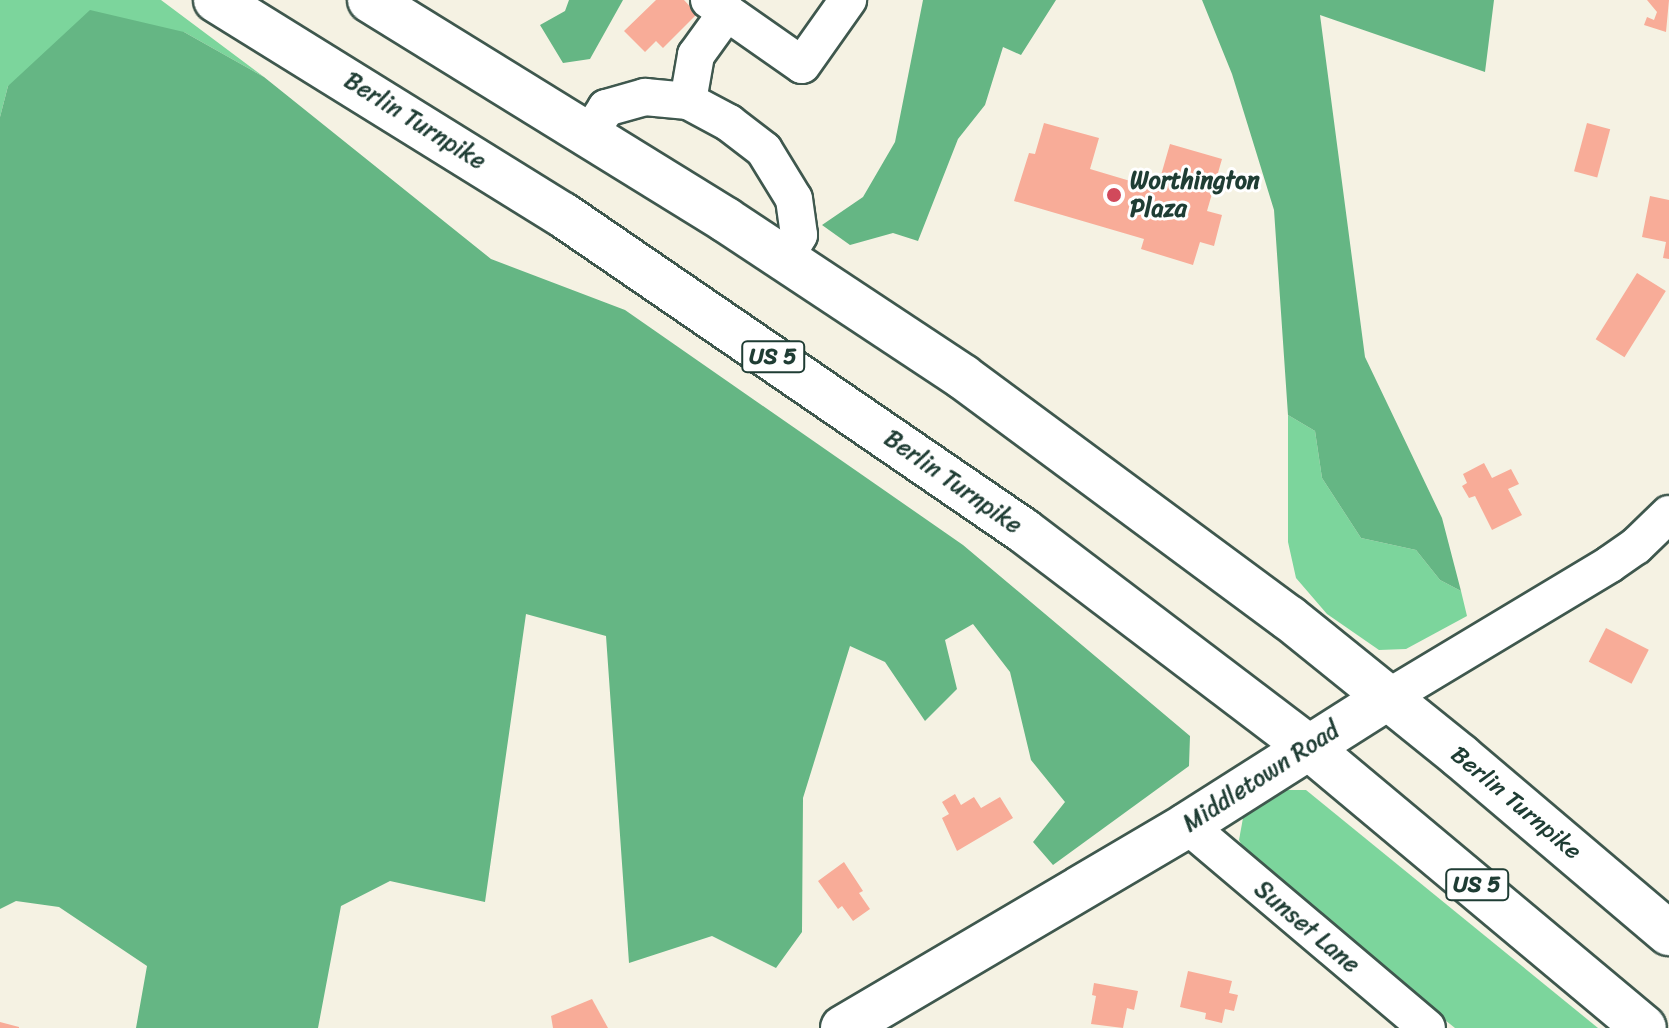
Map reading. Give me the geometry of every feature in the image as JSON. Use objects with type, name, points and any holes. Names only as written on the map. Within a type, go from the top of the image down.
[{"type":"main road","name":"Berlin Turnpike","points":[[216,0],[443,138],[705,310],[1024,531],[1307,746],[1644,1028]]},
{"type":"main road","name":"Berlin Turnpike","points":[[370,0],[590,133],[963,377],[1389,697],[1669,933]]},
{"type":"main road","name":"Middletown Road","points":[[843,1028],[1187,825],[1307,746],[1389,697]]},
{"type":"street","points":[[688,101],[696,55],[718,6],[802,65],[848,0]]},
{"type":"street","points":[[590,133],[606,108],[645,97],[688,101],[729,123],[764,150],[794,199],[799,235],[785,258]]},
{"type":"street","name":"Middletown Road","points":[[1389,697],[1610,564],[1636,546],[1669,514]]},
{"type":"street","name":"Sunset Lane","points":[[1187,825],[1427,1028]]},
{"type":"green space","points":[[0,0],[161,0],[264,77],[184,32],[8,86],[0,117]]},
{"type":"green space","points":[[569,0],[623,0],[590,59],[563,63],[540,25],[565,11]]},
{"type":"green space","points":[[923,0],[1056,0],[1021,55],[1003,47],[985,105],[958,139],[918,241],[893,233],[850,245],[822,225],[863,197],[895,142]]},
{"type":"green space","points":[[1202,0],[1494,0],[1485,72],[1320,15],[1365,357],[1442,518],[1461,591],[1440,580],[1416,550],[1361,538],[1322,478],[1315,431],[1288,415],[1274,210],[1232,74]]},
{"type":"green space","points":[[90,10],[184,32],[264,77],[491,259],[625,310],[963,545],[1190,736],[1189,766],[1053,865],[1033,842],[1065,802],[1031,760],[1010,672],[973,624],[945,640],[957,689],[925,721],[885,662],[850,646],[803,798],[802,932],[776,968],[712,936],[629,963],[606,636],[526,614],[485,902],[390,881],[341,906],[318,1028],[136,1028],[147,966],[59,907],[16,901],[0,909],[0,117],[8,86]]},
{"type":"green space","points":[[1288,415],[1315,431],[1322,478],[1361,538],[1416,550],[1440,580],[1461,591],[1467,616],[1406,649],[1379,650],[1327,614],[1296,578],[1288,542]]},
{"type":"green space","points":[[1279,790],[1306,790],[1598,1028],[1455,1028],[1254,868],[1239,840],[1243,818]]},
{"type":"building","points":[[656,0],[684,0],[697,14],[663,48],[656,41],[645,52],[624,31]]},
{"type":"building","points":[[1647,0],[1669,0],[1666,32],[1644,25],[1647,17],[1654,20],[1657,12]]},
{"type":"building","name":"Worthington Plaza","points":[[1044,123],[1099,138],[1090,169],[1157,189],[1170,144],[1222,159],[1207,211],[1222,215],[1214,246],[1200,242],[1193,265],[1141,249],[1144,239],[1014,201],[1029,153],[1035,154]]},
{"type":"building","points":[[1587,123],[1610,129],[1597,178],[1574,171]]},
{"type":"building","points":[[1650,196],[1669,200],[1669,259],[1663,258],[1666,242],[1642,237]]},
{"type":"building","points":[[1637,273],[1666,291],[1624,357],[1596,339]]},
{"type":"building","points":[[1484,463],[1492,478],[1511,469],[1519,484],[1508,489],[1522,515],[1492,530],[1475,496],[1469,498],[1462,486],[1467,483],[1463,474]]},
{"type":"building","points":[[1606,628],[1649,650],[1632,684],[1589,662]]},
{"type":"building","points":[[955,794],[961,805],[974,797],[981,808],[1000,797],[1013,818],[957,851],[942,818],[949,814],[942,802]]},
{"type":"building","points":[[844,862],[863,891],[859,893],[870,909],[853,921],[842,906],[838,909],[818,881]]},
{"type":"building","points":[[1188,971],[1232,981],[1229,993],[1238,995],[1234,1011],[1225,1009],[1222,1023],[1205,1019],[1206,1013],[1180,1007]]},
{"type":"building","points":[[1094,983],[1138,991],[1134,1010],[1127,1008],[1123,1028],[1091,1024],[1096,996],[1092,995]]},
{"type":"building","points":[[592,999],[608,1028],[553,1028],[551,1016]]},
{"type":"building","points":[[0,1022],[19,1027],[19,1028],[0,1028]]},
{"type":"place","name":"Worthington Plaza","points":[[1114,195]]}]
